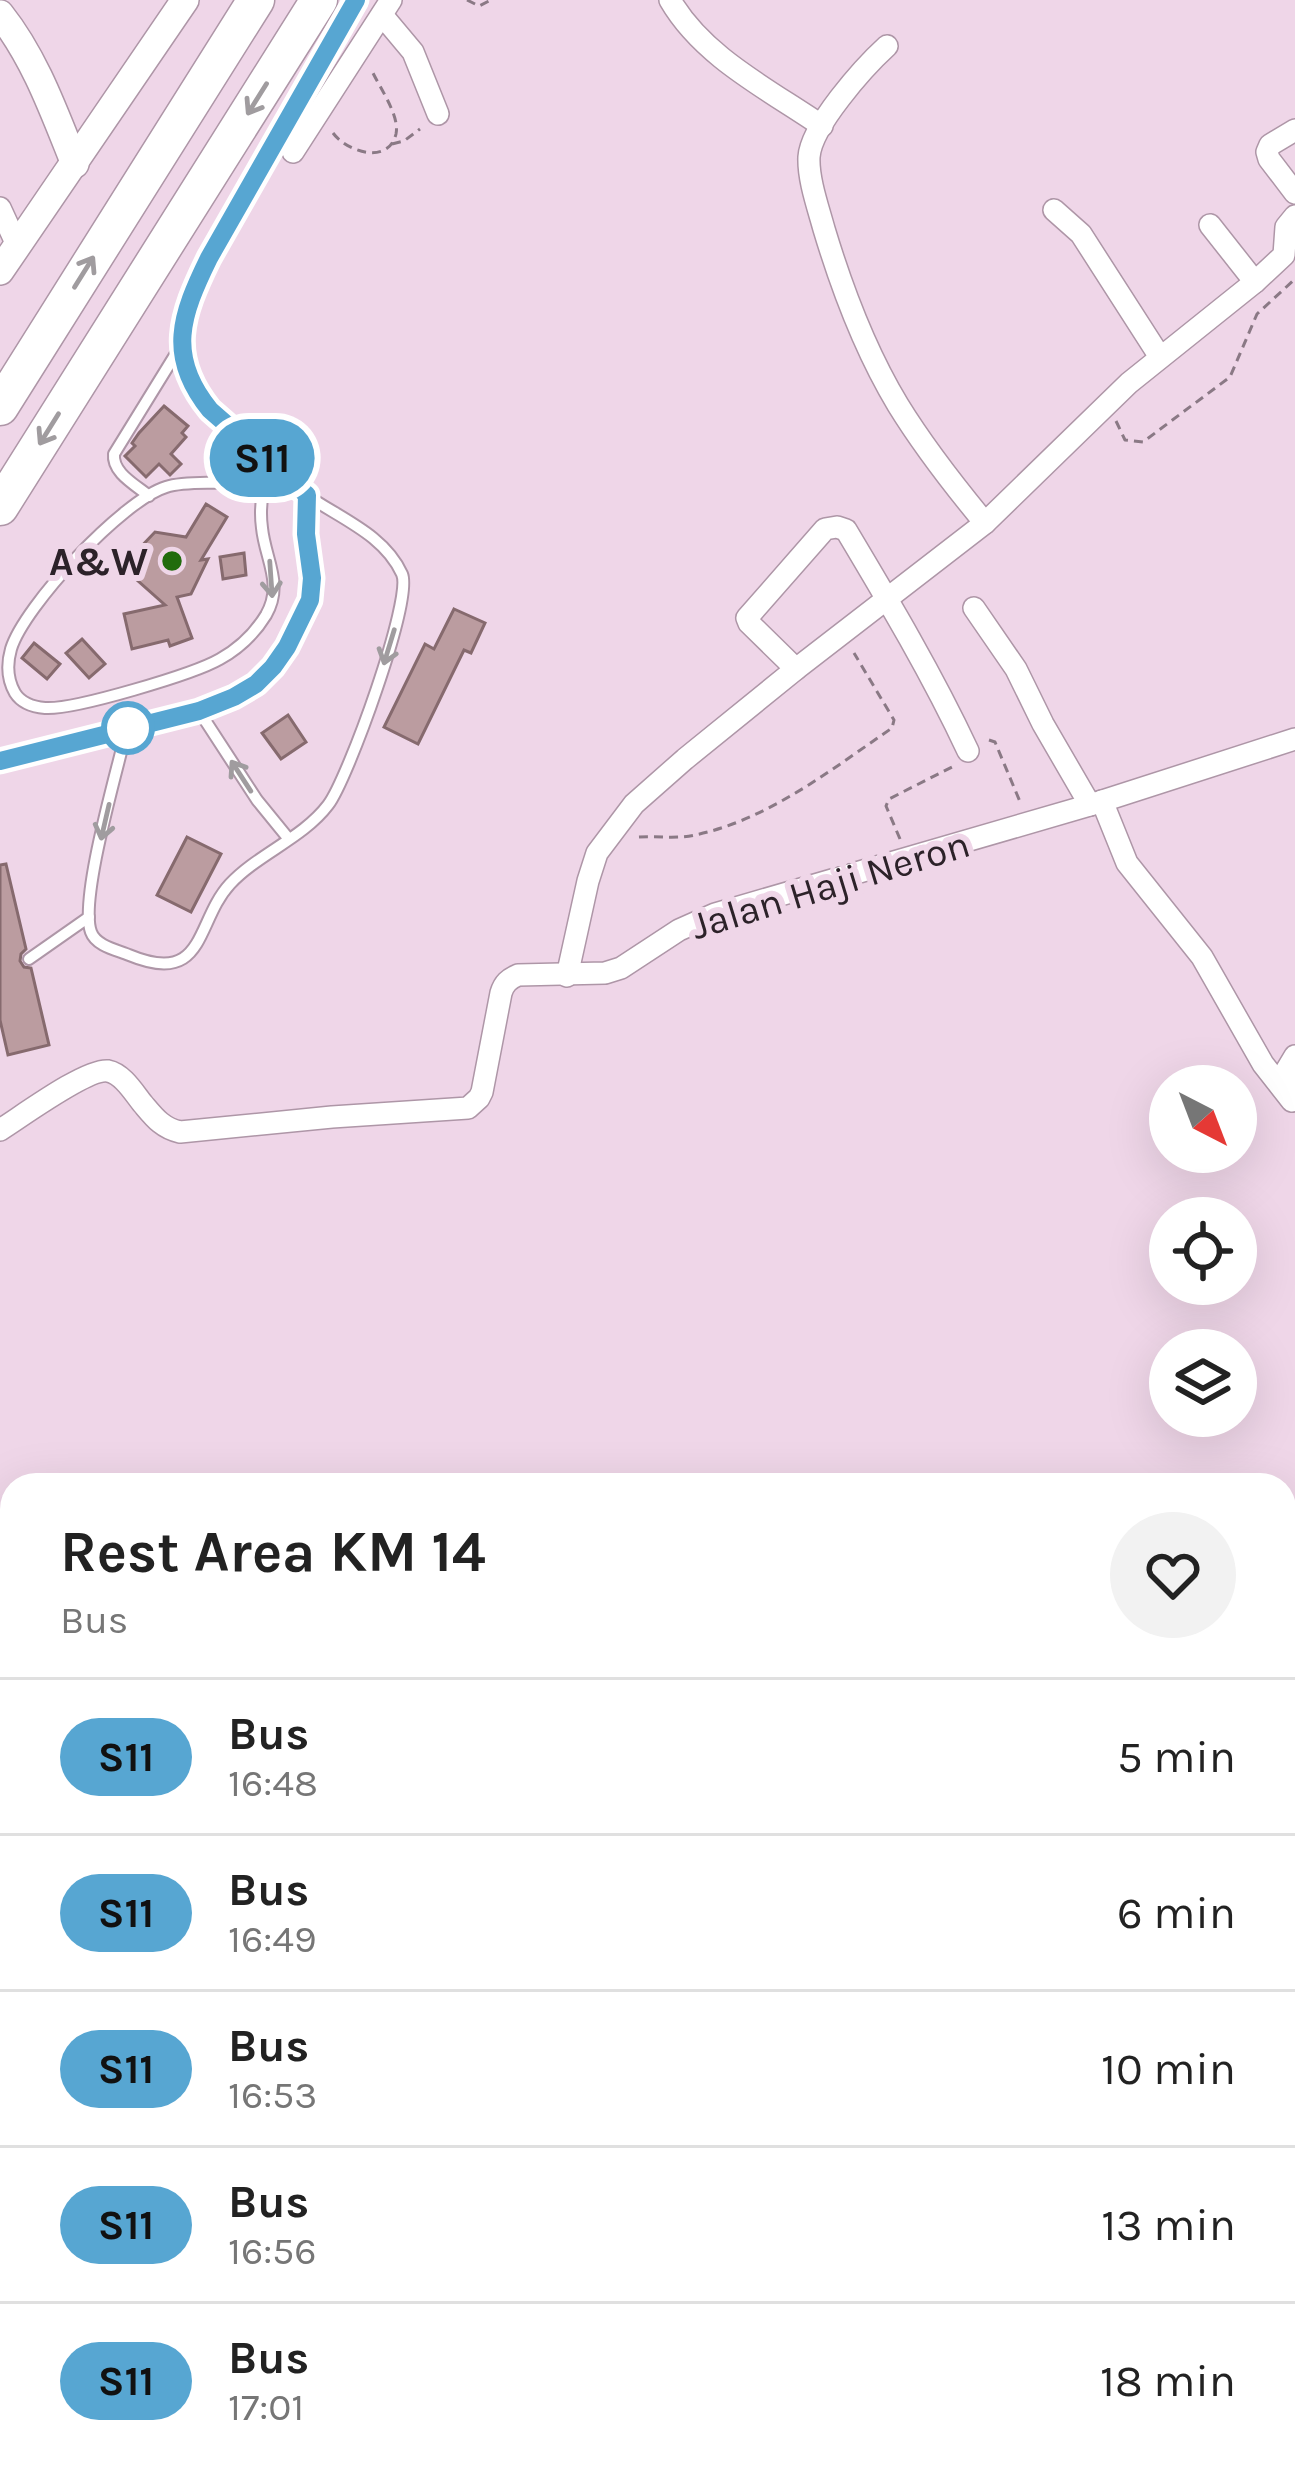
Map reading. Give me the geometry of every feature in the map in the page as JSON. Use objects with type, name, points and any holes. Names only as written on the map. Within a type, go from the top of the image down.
[{"type":"highway","points":[[0,407],[256,0]]},
{"type":"highway","points":[[0,507],[319,0]]},
{"type":"main road","points":[[0,272],[184,0]]},
{"type":"main road","points":[[1,7],[43,86],[75,164]]},
{"type":"street","points":[[670,0],[702,43],[822,126]]},
{"type":"street","points":[[293,152],[386,8],[413,52],[438,115]]},
{"type":"street","points":[[887,46],[863,68],[814,139],[809,158],[818,208],[860,327],[898,405],[985,523]]},
{"type":"street","points":[[1295,130],[1270,145],[1267,152],[1295,193]]},
{"type":"street","points":[[0,208],[17,245]]},
{"type":"street","points":[[1054,210],[1081,234],[1160,357]]},
{"type":"street","points":[[567,976],[597,853],[634,804],[842,632],[985,523],[1160,357],[1290,260],[1286,227],[1295,216]]},
{"type":"street","points":[[1210,226],[1255,282]]},
{"type":"street","points":[[796,669],[746,618],[825,530],[837,526],[846,530],[886,598],[968,751]]},
{"type":"street","points":[[974,608],[1096,803],[1126,863],[1202,957],[1263,1064],[1293,1103]]},
{"type":"street","name":"Jalan Haji Neron","points":[[0,1130],[65,1088],[107,1071],[120,1077],[158,1122],[179,1132],[458,1110],[474,1104],[482,1092],[503,985],[518,975],[605,973],[715,914],[908,860],[1295,739]]},
{"type":"street","points":[[1293,1103],[1286,1071],[1295,1057]]},
{"type":"lane","points":[[127,728],[92,879],[89,917],[93,937],[153,965],[174,962],[190,951],[207,928],[222,893],[241,872],[332,800],[373,701],[405,596],[404,576],[385,550],[368,533],[307,495],[210,410],[197,395],[182,362],[188,302],[209,258],[356,0]]},
{"type":"lane","points":[[149,496],[117,470],[114,454],[182,345]]},
{"type":"lane","points":[[265,460],[261,521],[275,591],[266,614],[248,638],[219,660],[108,696],[52,709],[29,706],[16,696],[8,673],[12,646],[74,560],[116,517],[166,487],[230,482],[265,460]]},
{"type":"lane","points":[[0,761],[199,711],[256,684],[273,667],[310,600],[307,495]]},
{"type":"lane","points":[[199,711],[288,838]]},
{"type":"lane","points":[[29,959],[89,917]]},
{"type":"path","points":[[467,0],[479,6],[491,0]]},
{"type":"path","points":[[360,47],[396,121],[391,144]]},
{"type":"path","points":[[319,111],[340,142],[352,150],[380,152],[404,141],[438,115]]},
{"type":"path","points":[[1107,404],[1125,440],[1143,442],[1230,377],[1257,314],[1295,279]]},
{"type":"path","points":[[607,837],[693,836],[753,816],[892,728],[894,720],[842,632]]},
{"type":"path","points":[[908,860],[886,806],[889,799],[963,762],[968,751],[989,740],[995,742],[1028,823]]},
{"type":"building","points":[[164,406],[188,426],[182,433],[186,437],[171,454],[181,464],[170,475],[159,464],[146,477],[125,456]]},
{"type":"building","points":[[206,504],[227,517],[201,560],[208,559],[191,594],[177,597],[192,638],[170,646],[168,640],[132,649],[124,614],[165,605],[137,580],[134,554],[155,532],[186,537]]},
{"type":"building","points":[[244,553],[246,575],[223,579],[220,557]]},
{"type":"building","points":[[454,609],[485,623],[471,653],[464,650],[418,744],[384,727],[425,644],[434,649]]},
{"type":"building","points":[[82,639],[105,664],[89,678],[66,653]]},
{"type":"building","points":[[34,643],[60,664],[47,679],[22,658]]},
{"type":"building","points":[[288,715],[306,742],[281,759],[262,733]]},
{"type":"building","points":[[187,837],[221,854],[191,912],[157,895]]},
{"type":"building","points":[[6,864],[26,949],[20,961],[31,968],[49,1045],[8,1055],[0,1020],[0,865]]},
{"type":"bus line","name":"S11","points":[[0,761],[199,711],[234,697],[273,667],[301,623],[312,578],[307,495],[197,395],[182,362],[183,330],[188,302],[209,258],[356,0]]},
{"type":"place","name":"A&W","points":[[172,561]]}]
